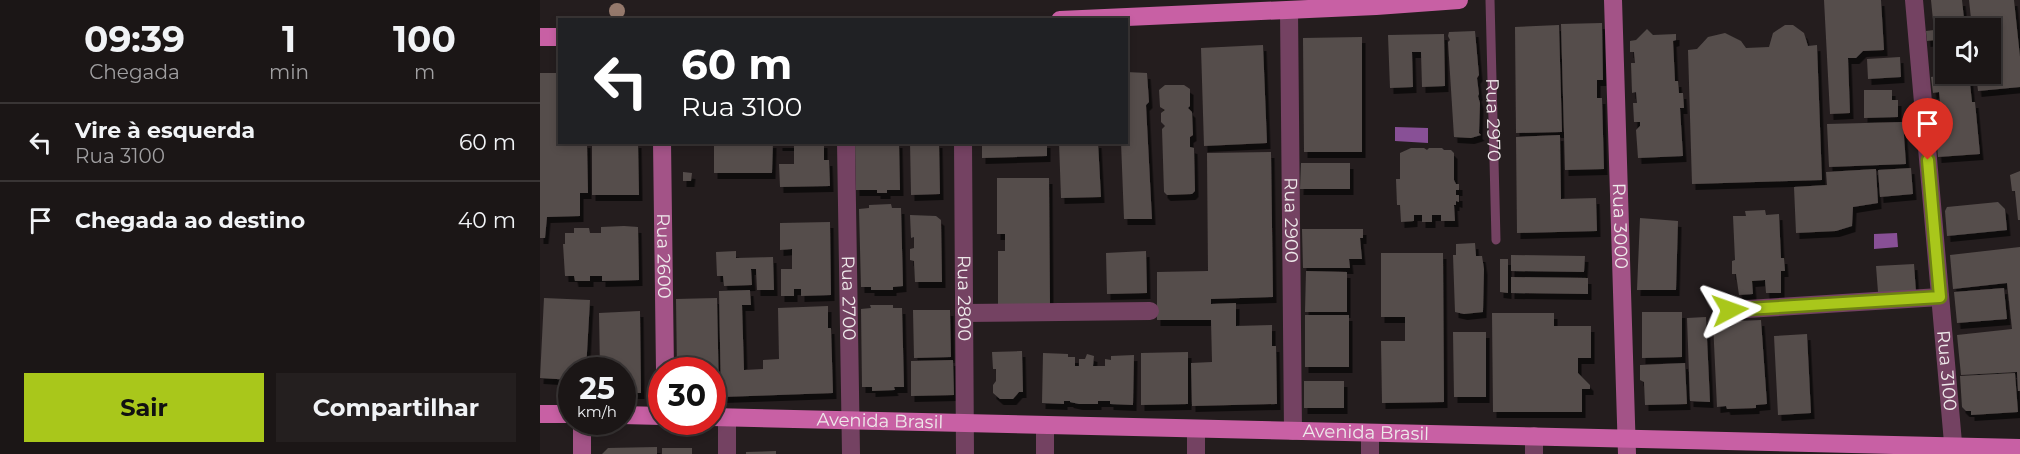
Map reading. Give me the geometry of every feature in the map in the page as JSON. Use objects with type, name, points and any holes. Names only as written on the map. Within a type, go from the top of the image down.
[{"type":"main road","points":[[1106,18],[1387,6],[1459,0]]},
{"type":"main road","name":"Rua 3000","points":[[1613,0],[1627,446]]},
{"type":"main road","points":[[540,38],[558,37]]},
{"type":"main road","name":"Rua 2600","points":[[662,144],[665,357]]},
{"type":"main road","points":[[540,414],[558,414]]},
{"type":"main road","name":"Avenida Brasil","points":[[726,418],[1370,433],[1534,445],[1953,450],[2020,448]]},
{"type":"main road","points":[[582,435],[582,454]]},
{"type":"street","name":"Rua 3100","points":[[1914,0],[1953,450]]},
{"type":"street","name":"Rua 2900","points":[[1289,10],[1293,431]]},
{"type":"street","name":"Rua 2700","points":[[846,144],[850,454]]},
{"type":"street","name":"Rua 2800","points":[[963,144],[965,454]]},
{"type":"street","points":[[1730,310],[1940,297]]},
{"type":"street","points":[[964,313],[1150,311]]},
{"type":"street","points":[[1045,425],[1045,454]]},
{"type":"street","points":[[1196,429],[1196,454]]},
{"type":"street","points":[[1370,433],[1370,454]]},
{"type":"street","points":[[723,435],[727,454]]},
{"type":"lane","name":"Rua 2970","points":[[1490,0],[1496,240]]},
{"type":"shaded area","points":[[1395,127],[1428,128],[1428,143],[1395,141]]},
{"type":"shaded area","points":[[1897,233],[1898,247],[1874,249],[1874,234]]},
{"type":"building","points":[[1824,0],[1881,0],[1884,50],[1863,51],[1856,58],[1848,58],[1850,113],[1830,114]]},
{"type":"building","points":[[1931,0],[1962,0],[1964,18],[1935,18],[1935,40],[1927,41],[1926,31],[1934,30]]},
{"type":"building","points":[[1969,0],[2014,0],[2020,57],[2020,87],[1978,91],[1977,84],[2001,84],[2001,18],[1971,18]]},
{"type":"building","points":[[1602,23],[1603,80],[1597,80],[1597,98],[1602,98],[1604,169],[1565,170],[1561,24]]},
{"type":"building","points":[[1559,25],[1562,132],[1516,133],[1515,27]]},
{"type":"building","points":[[1785,25],[1793,25],[1804,33],[1808,46],[1817,45],[1822,180],[1692,184],[1688,50],[1697,49],[1708,37],[1725,33],[1741,41],[1746,48],[1769,47],[1773,33]]},
{"type":"building","points":[[1647,29],[1653,35],[1676,34],[1676,40],[1673,41],[1675,81],[1678,81],[1679,93],[1683,93],[1684,108],[1680,108],[1683,156],[1638,158],[1636,130],[1640,122],[1634,122],[1633,103],[1637,103],[1636,92],[1632,93],[1631,63],[1635,63],[1634,52],[1630,52],[1630,41],[1636,40]]},
{"type":"building","points":[[1475,31],[1479,75],[1477,78],[1480,103],[1479,133],[1481,135],[1471,138],[1454,137],[1448,36],[1449,32]]},
{"type":"building","points":[[1444,34],[1445,86],[1422,87],[1421,52],[1412,52],[1413,87],[1390,88],[1388,35]]},
{"type":"building","points":[[1362,37],[1362,152],[1304,152],[1303,38]]},
{"type":"building","points":[[1263,45],[1267,143],[1204,146],[1201,48]]},
{"type":"building","points":[[1900,57],[1901,77],[1868,79],[1867,59]]},
{"type":"building","points":[[1128,72],[1147,73],[1149,102],[1146,105],[1152,219],[1124,219],[1121,144],[1128,144]]},
{"type":"building","points":[[540,73],[558,73],[558,144],[587,144],[588,193],[580,193],[580,216],[547,217],[545,238],[540,238]]},
{"type":"building","points":[[1935,76],[1935,84],[1970,84],[1972,102],[1975,102],[1980,154],[1938,157],[1936,134],[1940,133],[1939,125],[1935,125],[1934,112],[1941,112],[1939,92],[1933,93],[1931,77]]},
{"type":"building","points":[[1165,85],[1184,85],[1190,89],[1188,108],[1192,112],[1193,135],[1190,137],[1190,147],[1194,148],[1195,191],[1192,194],[1167,195],[1164,192],[1162,129],[1165,126],[1161,122],[1161,113],[1165,110],[1160,107],[1159,90]]},
{"type":"building","points":[[1864,90],[1892,90],[1892,100],[1898,100],[1898,117],[1864,118]]},
{"type":"building","points":[[1903,122],[1906,164],[1829,167],[1827,124]]},
{"type":"building","points":[[1560,135],[1561,199],[1596,198],[1597,231],[1517,233],[1516,137]]},
{"type":"building","points":[[592,144],[638,144],[639,195],[592,195]]},
{"type":"building","points":[[714,144],[773,144],[772,173],[714,173]]},
{"type":"building","points":[[824,144],[824,160],[829,160],[830,186],[780,187],[779,164],[794,164],[794,145],[779,145]]},
{"type":"building","points":[[855,144],[899,144],[900,190],[877,193],[877,190],[856,190]]},
{"type":"building","points":[[910,144],[939,144],[940,194],[911,195]]},
{"type":"building","points":[[982,144],[1047,144],[1047,156],[982,158]]},
{"type":"building","points":[[1059,144],[1098,144],[1101,197],[1061,198]]},
{"type":"building","points":[[1411,148],[1427,150],[1442,148],[1454,153],[1454,180],[1456,184],[1459,184],[1456,195],[1459,195],[1459,202],[1456,201],[1454,205],[1455,221],[1441,221],[1441,215],[1432,215],[1432,222],[1422,222],[1422,215],[1414,215],[1414,221],[1401,222],[1400,205],[1397,205],[1396,179],[1400,179],[1400,153]]},
{"type":"building","points":[[1271,152],[1273,297],[1211,299],[1211,304],[1236,303],[1236,326],[1272,325],[1272,346],[1276,346],[1277,404],[1192,406],[1191,363],[1212,362],[1211,320],[1157,320],[1157,272],[1208,271],[1207,153]]},
{"type":"building","points":[[1301,163],[1350,163],[1350,189],[1300,189]]},
{"type":"building","points":[[1911,168],[1913,194],[1880,197],[1878,170]]},
{"type":"building","points":[[1876,169],[1878,203],[1853,207],[1852,226],[1836,231],[1796,233],[1794,187],[1827,185],[1826,172]]},
{"type":"building","points":[[2020,171],[2020,220],[2018,220],[2015,191],[2012,191],[2010,175]]},
{"type":"building","points":[[683,172],[692,173],[691,181],[683,181]]},
{"type":"building","points":[[997,178],[1049,178],[1050,307],[998,308],[998,251],[1005,251],[1005,234],[997,234]]},
{"type":"building","points":[[1998,202],[2005,209],[2007,230],[1947,236],[1945,211],[1947,207]]},
{"type":"building","points":[[891,204],[892,208],[901,208],[903,286],[893,287],[893,290],[871,290],[871,287],[861,287],[859,209],[869,208],[869,205]]},
{"type":"building","points":[[1765,210],[1766,215],[1779,214],[1781,258],[1784,258],[1785,271],[1781,271],[1781,293],[1766,293],[1765,280],[1752,281],[1753,294],[1739,295],[1736,274],[1732,274],[1732,261],[1735,260],[1733,216],[1746,216],[1745,211]]},
{"type":"building","points":[[910,215],[936,216],[941,220],[942,282],[915,282],[914,261],[910,260],[910,249],[914,248],[914,237],[911,238]]},
{"type":"building","points":[[1640,218],[1678,221],[1676,290],[1637,290]]},
{"type":"building","points":[[830,222],[831,295],[801,296],[801,289],[794,289],[794,296],[781,296],[781,269],[792,269],[792,249],[780,250],[780,223]]},
{"type":"building","points":[[601,227],[638,227],[639,280],[602,281],[602,276],[590,276],[590,281],[575,281],[574,276],[565,276],[563,244],[565,244],[565,233],[574,233],[574,228],[589,228],[590,233],[601,233]]},
{"type":"building","points":[[1302,229],[1363,229],[1363,238],[1360,238],[1362,259],[1349,259],[1350,268],[1303,268]]},
{"type":"building","points":[[1475,243],[1476,256],[1482,256],[1484,269],[1483,312],[1464,314],[1455,312],[1453,255],[1456,255],[1456,244]]},
{"type":"building","points":[[2020,247],[2020,391],[2018,391],[2017,372],[1961,375],[1957,335],[2012,329],[2007,283],[1953,289],[1950,255]]},
{"type":"building","points":[[736,251],[736,258],[773,257],[774,290],[757,290],[756,269],[751,269],[752,285],[724,286],[723,276],[717,276],[716,252]]},
{"type":"building","points":[[1146,251],[1147,293],[1107,294],[1106,253]]},
{"type":"building","points":[[1381,253],[1443,253],[1444,402],[1382,403],[1381,341],[1405,341],[1405,317],[1381,317]]},
{"type":"building","points":[[1511,255],[1585,256],[1584,272],[1511,271]]},
{"type":"building","points":[[1500,259],[1508,259],[1508,293],[1500,292]]},
{"type":"building","points":[[1914,264],[1916,292],[1878,292],[1876,266]]},
{"type":"building","points":[[1306,271],[1347,272],[1347,312],[1305,312]]},
{"type":"building","points":[[1511,277],[1588,278],[1588,294],[1511,293]]},
{"type":"building","points":[[2004,288],[2007,319],[1957,323],[1954,292]]},
{"type":"building","points":[[750,290],[751,305],[742,305],[744,370],[763,369],[763,360],[779,359],[778,308],[828,306],[833,393],[726,397],[726,357],[720,357],[719,291]]},
{"type":"building","points":[[544,298],[590,300],[587,357],[558,357],[558,379],[540,378]]},
{"type":"building","points":[[717,298],[718,357],[677,357],[676,299]]},
{"type":"building","points":[[870,305],[893,305],[893,308],[902,308],[904,387],[894,387],[895,390],[872,391],[872,387],[862,387],[861,309],[871,308]]},
{"type":"building","points":[[913,310],[950,310],[951,357],[914,358]]},
{"type":"building","points":[[640,311],[641,393],[636,393],[636,357],[600,357],[599,313]]},
{"type":"building","points":[[1642,312],[1682,312],[1682,357],[1642,358]]},
{"type":"building","points":[[1492,313],[1554,313],[1554,326],[1591,326],[1591,358],[1578,358],[1578,373],[1590,385],[1590,389],[1582,389],[1582,412],[1493,412]]},
{"type":"building","points":[[1305,315],[1349,315],[1349,367],[1305,367]]},
{"type":"building","points":[[1706,317],[1710,402],[1690,401],[1687,318]]},
{"type":"building","points":[[1761,320],[1767,404],[1756,405],[1756,408],[1717,407],[1713,322]]},
{"type":"building","points":[[1453,332],[1486,332],[1486,397],[1454,397]]},
{"type":"building","points":[[1807,334],[1811,413],[1778,415],[1774,336]]},
{"type":"building","points":[[1022,351],[1023,392],[1019,392],[1013,399],[1000,399],[993,393],[996,369],[993,369],[992,352]]},
{"type":"building","points":[[1188,352],[1188,404],[1141,405],[1141,353]]},
{"type":"building","points":[[1043,353],[1068,354],[1068,357],[1075,357],[1075,366],[1079,366],[1079,359],[1085,359],[1087,354],[1094,356],[1093,366],[1105,366],[1105,359],[1111,360],[1111,356],[1134,355],[1133,405],[1110,404],[1110,401],[1098,401],[1098,404],[1079,404],[1070,401],[1064,401],[1064,404],[1042,403]]},
{"type":"building","points":[[953,360],[954,395],[911,396],[911,361]]},
{"type":"building","points":[[1685,363],[1687,404],[1645,405],[1644,382],[1640,380],[1640,365]]},
{"type":"building","points":[[2015,373],[2018,412],[1971,415],[1971,411],[1966,411],[1962,407],[1960,376]]},
{"type":"building","points":[[1304,381],[1344,381],[1344,408],[1304,408]]},
{"type":"building","points":[[657,447],[657,454],[602,454],[608,448]]},
{"type":"building","points":[[662,448],[692,448],[692,454],[662,454]]},
{"type":"building","points":[[776,451],[776,454],[746,454],[746,452]]},
{"type":"route","points":[[1730,310],[1940,297],[1928,160]]}]
